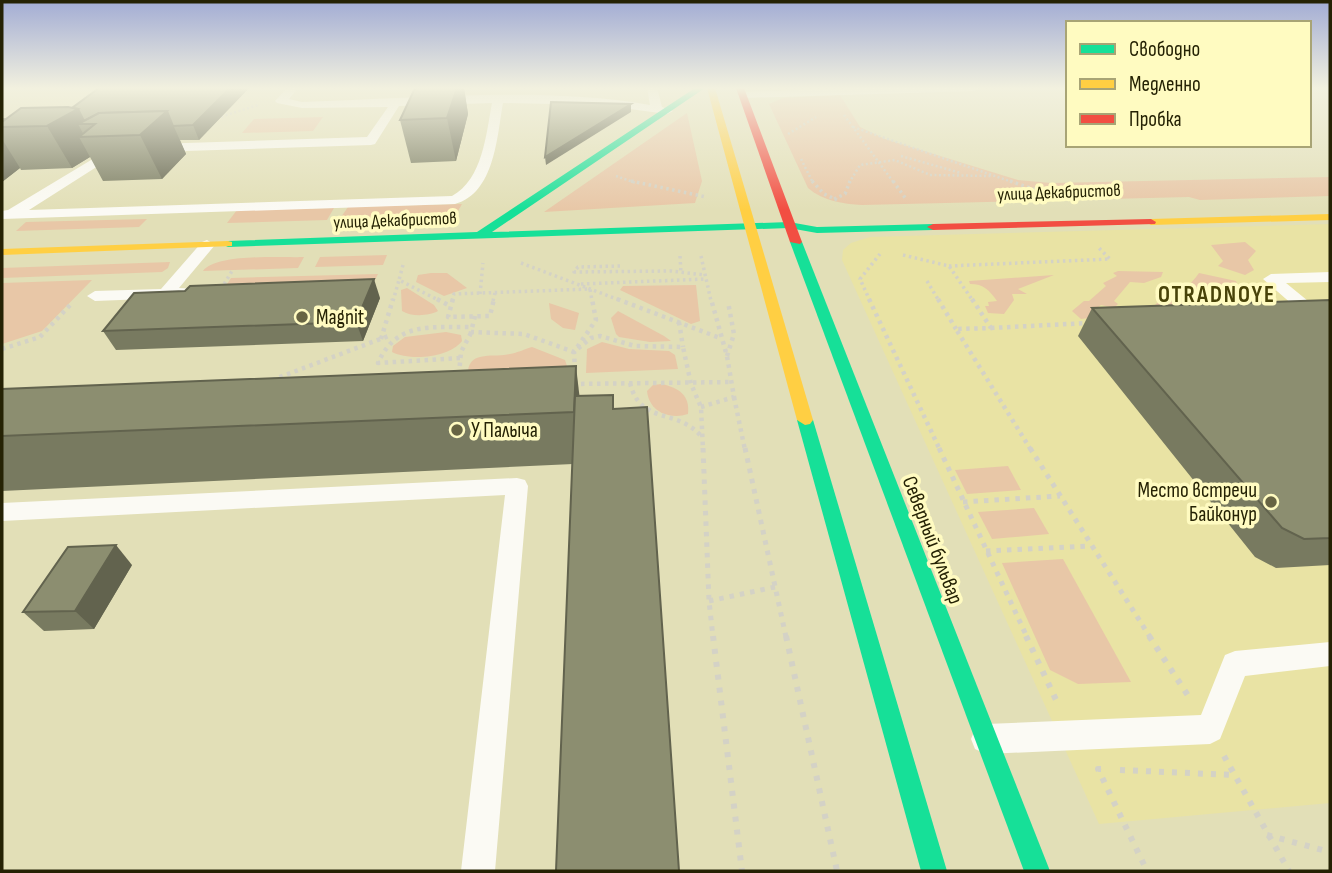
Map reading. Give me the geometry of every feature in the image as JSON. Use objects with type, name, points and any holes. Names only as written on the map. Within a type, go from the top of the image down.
[{"type":"main road","points":[[477,236],[508,219],[636,129]]},
{"type":"main road","points":[[723,129],[934,871]]},
{"type":"main road","name":"Северный бульвар","points":[[754,129],[1037,871]]},
{"type":"main road","name":"улица Декабристов","points":[[789,225],[812,218],[1330,204]]},
{"type":"main road","name":"улица Декабристов","points":[[2,252],[789,225],[817,230],[1330,217]]},
{"type":"lane","points":[[144,148],[371,141],[379,129]]},
{"type":"lane","points":[[5,217],[455,200],[475,187],[492,129]]},
{"type":"lane","points":[[5,217],[117,147]]},
{"type":"lane","points":[[166,294],[206,244]]},
{"type":"lane","points":[[1330,277],[1271,279],[1330,328]]},
{"type":"lane","points":[[86,296],[218,292]]},
{"type":"lane","points":[[2,512],[517,486],[478,871]]},
{"type":"lane","points":[[986,739],[1210,729],[1235,664],[1330,654]]},
{"type":"path","points":[[786,129],[793,143]]},
{"type":"path","points":[[788,134],[795,129]]},
{"type":"path","points":[[853,129],[906,199]]},
{"type":"path","points":[[857,129],[1052,195]]},
{"type":"path","points":[[797,152],[814,185],[833,200],[845,194],[852,175],[860,165],[895,160],[917,148]]},
{"type":"path","points":[[901,156],[968,175]]},
{"type":"path","points":[[895,160],[930,175],[997,176]]},
{"type":"path","points":[[616,176],[649,187],[714,198]]},
{"type":"path","points":[[896,254],[950,266],[1110,259],[1099,247],[1090,248]]},
{"type":"path","points":[[697,249],[727,356],[733,397],[837,871]]},
{"type":"path","points":[[883,250],[860,279],[1072,736]]},
{"type":"path","points":[[680,255],[681,273]]},
{"type":"path","points":[[515,261],[720,338]]},
{"type":"path","points":[[480,293],[483,262]]},
{"type":"path","points":[[381,339],[403,265]]},
{"type":"path","points":[[620,266],[578,267],[574,272],[681,273],[706,277]]},
{"type":"path","points":[[950,266],[991,328]]},
{"type":"path","points":[[218,292],[232,271]]},
{"type":"path","points":[[576,284],[706,277]]},
{"type":"path","points":[[399,281],[450,306]]},
{"type":"path","points":[[927,281],[1091,546],[1210,729],[1289,871]]},
{"type":"path","points":[[495,293],[491,316],[448,317],[454,294],[590,289]]},
{"type":"path","points":[[576,384],[574,352],[596,320],[590,289]]},
{"type":"path","points":[[2,349],[40,337],[86,296]]},
{"type":"path","points":[[727,356],[734,334],[728,302]]},
{"type":"path","points":[[458,381],[460,358],[475,316]]},
{"type":"path","points":[[679,322],[691,384],[701,407],[709,601],[742,871]]},
{"type":"path","points":[[956,329],[1102,322]]},
{"type":"path","points":[[404,330],[390,339],[378,363],[460,358]]},
{"type":"path","points":[[267,382],[404,330],[527,333],[574,352]]},
{"type":"path","points":[[574,352],[590,338],[600,336],[635,346],[683,347]]},
{"type":"path","points":[[563,384],[731,382]]},
{"type":"path","points":[[629,383],[631,396],[643,409],[690,424],[702,437]]},
{"type":"path","points":[[701,407],[733,397]]},
{"type":"path","points":[[964,502],[1060,496]]},
{"type":"path","points":[[986,551],[1091,546]]},
{"type":"path","points":[[709,601],[775,587]]},
{"type":"path","points":[[1147,871],[1098,769],[1235,775]]},
{"type":"path","points":[[1267,835],[1330,852]]},
{"type":"shaded area","points":[[246,129],[315,129],[313,131],[242,133]]},
{"type":"shaded area","points":[[664,129],[690,129],[702,181],[695,203],[544,212]]},
{"type":"shaded area","points":[[780,129],[864,129],[885,139],[1018,180],[1051,183],[1330,177],[1330,196],[1200,200],[1189,197],[862,205],[827,199],[808,188]]},
{"type":"shaded area","points":[[462,204],[458,211],[443,217],[339,220],[348,207]]},
{"type":"shaded area","points":[[334,208],[327,220],[227,223],[237,210]]},
{"type":"shaded area","points":[[147,219],[139,227],[16,231],[26,222]]},
{"type":"shaded area","points":[[1330,224],[1330,803],[1099,824],[842,260],[843,250],[851,243],[870,237]]},
{"type":"shaded area","points":[[1245,242],[1256,251],[1248,260],[1254,270],[1245,275],[1218,266],[1223,261],[1211,245]]},
{"type":"shaded area","points":[[387,255],[383,265],[315,267],[320,257]]},
{"type":"shaded area","points":[[304,257],[298,268],[203,271],[210,265],[235,259]]},
{"type":"shaded area","points":[[170,262],[168,268],[162,272],[2,278],[2,268]]},
{"type":"shaded area","points":[[1163,272],[1161,277],[1144,283],[1130,282],[1114,301],[1118,304],[1114,308],[1101,305],[1093,311],[1096,317],[1081,319],[1072,311],[1084,301],[1089,301],[1106,286],[1103,283],[1117,276],[1113,273]]},
{"type":"shaded area","points":[[447,273],[467,288],[444,296],[416,282],[418,275]]},
{"type":"shaded area","points":[[1199,273],[1236,281],[1242,294],[1232,301],[1233,307],[1155,310],[1154,306],[1158,302],[1155,294],[1169,295],[1180,291]]},
{"type":"shaded area","points":[[378,274],[375,280],[227,284],[231,278]]},
{"type":"shaded area","points":[[1054,275],[1018,289],[1027,294],[1012,294],[1014,300],[1004,314],[988,313],[985,306],[989,306],[988,302],[997,301],[986,288],[970,284],[969,281]]},
{"type":"shaded area","points":[[92,280],[42,331],[2,344],[2,283]]},
{"type":"shaded area","points":[[696,285],[700,321],[691,324],[620,290],[623,286]]},
{"type":"shaded area","points":[[407,288],[434,305],[438,311],[420,315],[402,311],[401,290]]},
{"type":"shaded area","points":[[549,303],[579,313],[575,330],[563,328],[551,319]]},
{"type":"shaded area","points":[[618,311],[671,341],[650,342],[619,337],[611,318]]},
{"type":"shaded area","points":[[446,332],[461,335],[462,341],[448,351],[419,357],[392,352],[393,346],[405,337]]},
{"type":"shaded area","points":[[602,342],[629,349],[669,351],[675,355],[678,369],[586,373],[587,349]]},
{"type":"shaded area","points":[[532,347],[565,360],[568,369],[468,371],[470,364],[478,357],[504,355]]},
{"type":"shaded area","points":[[662,384],[682,393],[687,402],[688,414],[674,416],[656,409],[647,391],[653,385]]},
{"type":"shaded area","points":[[1008,466],[1021,490],[967,494],[955,470]]},
{"type":"shaded area","points":[[1034,508],[1049,534],[992,539],[978,512]]},
{"type":"shaded area","points":[[1063,559],[1131,682],[1078,684],[1050,670],[1002,563]]},
{"type":"building","points":[[89,129],[147,129],[140,135],[79,137]]},
{"type":"building","points":[[548,129],[591,129],[545,157]]},
{"type":"building","points":[[374,279],[356,322],[103,331],[134,293],[185,291],[190,286]]},
{"type":"building","name":"Место встречи Байконур","points":[[1330,300],[1330,538],[1304,539],[1282,528],[1092,308]]},
{"type":"building","points":[[576,366],[574,412],[2,436],[2,389]]},
{"type":"building","points":[[613,395],[613,409],[647,407],[679,871],[556,871],[575,396]]},
{"type":"building","points":[[116,545],[75,611],[23,612],[68,547]]},
{"type":"traffic: fast","points":[[481,234],[640,129]]},
{"type":"traffic: fast","points":[[228,244],[789,225],[817,230],[933,227]]},
{"type":"traffic: fast","points":[[796,242],[1037,871]]},
{"type":"traffic: fast","points":[[805,420],[934,871]]},
{"type":"traffic: slow","points":[[723,129],[805,420]]},
{"type":"traffic: slow","points":[[1151,222],[1330,217]]},
{"type":"traffic: slow","points":[[2,252],[228,244]]},
{"type":"traffic: jam","points":[[755,129],[796,242]]},
{"type":"traffic: jam","points":[[933,227],[1151,222]]},
{"type":"place","name":"Magnit","points":[[302,317]]},
{"type":"place","name":"У Палыча","points":[[457,430]]},
{"type":"place","name":"Место встречи Байконур","points":[[1271,502]]},
{"type":"district","name":"OTRADNOYE","points":[[1217,294]]}]
